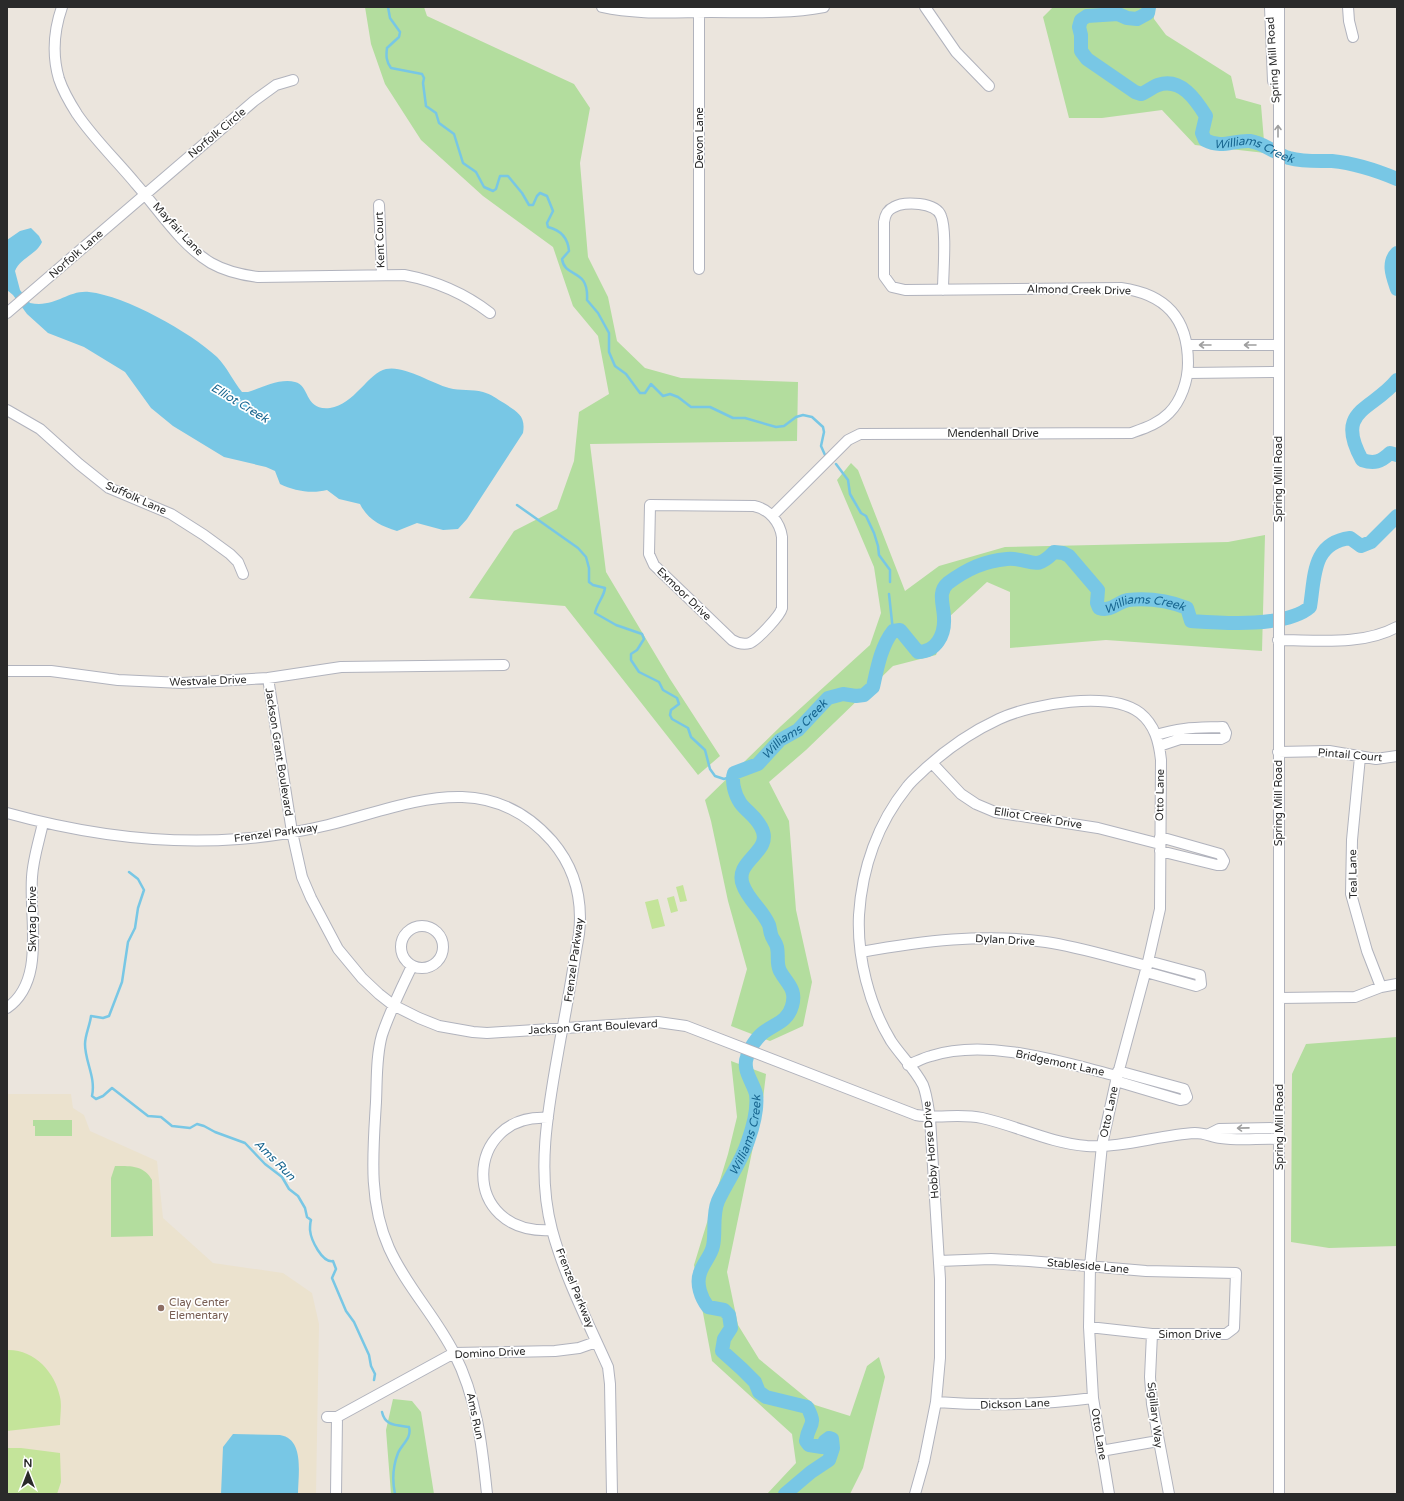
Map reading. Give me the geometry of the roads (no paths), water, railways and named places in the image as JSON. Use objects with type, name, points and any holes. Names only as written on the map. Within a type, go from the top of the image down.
[{"type":"street","name":"Mayfair Lane","points":[[62,7],[56,30],[56,58],[60,79],[66,96],[85,124],[170,224],[199,254],[212,263],[227,270],[258,277],[382,274],[404,275],[426,279],[452,289],[490,312]]},
{"type":"street","points":[[602,7],[626,11],[791,11],[824,7]]},
{"type":"street","points":[[925,7],[956,52],[989,86]]},
{"type":"street","name":"Spring Mill Road","points":[[1270,7],[1274,93],[1278,113]]},
{"type":"street","name":"Spring Mill Road","points":[[1278,1494],[1279,7]]},
{"type":"street","points":[[1348,7],[1349,21],[1354,37]]},
{"type":"street","name":"Devon Lane","points":[[699,10],[699,269]]},
{"type":"street","name":"Norfolk Circle","points":[[145,194],[271,88],[293,80]]},
{"type":"street","name":"Norfolk Lane","points":[[7,313],[145,194]]},
{"type":"street","name":"Almond Creek Drive","points":[[943,290],[943,229],[940,213],[932,206],[926,204],[899,205],[894,207],[885,215],[884,222],[884,276],[892,287],[898,289],[943,290],[1121,288],[1138,290],[1162,303],[1171,311],[1178,320],[1188,345]]},
{"type":"street","name":"Kent Court","points":[[379,205],[382,274]]},
{"type":"street","points":[[1188,345],[1278,345]]},
{"type":"street","name":"Mendenhall Drive","points":[[772,516],[844,443],[857,435],[1131,433],[1146,428],[1169,413],[1177,403],[1184,389],[1188,373],[1188,345]]},
{"type":"street","points":[[1188,373],[1278,372]]},
{"type":"street","name":"Suffolk Lane","points":[[7,410],[44,432],[79,464],[109,488],[171,514],[204,535],[230,554],[238,562],[243,574]]},
{"type":"street","name":"Exmoor Drive","points":[[650,505],[750,506],[764,509],[772,516],[780,526],[782,537],[782,610],[753,641],[745,644],[738,643],[729,637],[652,562],[650,554],[650,505]]},
{"type":"street","points":[[1278,640],[1348,640],[1369,637],[1397,627]]},
{"type":"street","name":"Westvale Drive","points":[[7,671],[51,671],[118,680],[208,682],[268,678],[341,667],[504,665]]},
{"type":"street","name":"Jackson Grant Boulevard","points":[[268,678],[292,832],[302,877],[311,898],[338,949],[362,978],[393,1005],[419,1018],[451,1029],[487,1033],[658,1022],[686,1026],[723,1039],[916,1115],[930,1118],[962,1116],[981,1117],[1057,1141],[1089,1146],[1168,1136],[1209,1134],[1220,1138],[1279,1134]]},
{"type":"street","name":"Hobby Horse Drive","points":[[915,1494],[924,1462],[936,1402],[941,1328],[939,1261],[930,1118],[927,1097],[922,1083],[891,1041],[876,1010],[867,982],[861,952],[859,928],[860,901],[872,847],[883,824],[904,790],[959,740],[1001,718],[1036,707],[1064,702],[1103,701],[1120,703],[1139,712],[1146,718],[1156,735]]},
{"type":"street","points":[[1156,735],[1178,728],[1199,727],[1223,727],[1226,732],[1225,737],[1221,739],[1180,739],[1159,746]]},
{"type":"street","name":"Otto Lane","points":[[1109,1494],[1093,1398],[1089,1327],[1090,1266],[1102,1145],[1117,1076],[1147,966],[1160,909],[1159,746],[1156,735]]},
{"type":"street","name":"Pintail Court","points":[[1278,752],[1329,751],[1376,759],[1397,756]]},
{"type":"street","name":"Teal Lane","points":[[1360,757],[1352,840],[1351,894],[1367,952],[1381,987]]},
{"type":"street","name":"Elliot Creek Drive","points":[[932,763],[961,794],[976,804],[995,812],[1098,828],[1160,844],[1220,854],[1224,861],[1222,865],[1217,865],[1160,844]]},
{"type":"street","name":"Frenzel Parkway","points":[[7,812],[43,823],[96,833],[160,840],[222,840],[292,832],[451,796],[494,802],[510,807],[530,820],[548,836],[566,860],[578,890],[580,920],[548,1118],[544,1167],[552,1230],[562,1260],[608,1367],[610,1376],[612,1494]]},
{"type":"street","name":"Skytag Drive","points":[[7,1008],[24,991],[31,973],[32,875],[43,823]]},
{"type":"street","points":[[417,926],[431,927],[441,937],[443,950],[441,957],[431,966],[418,968],[412,966],[402,955],[400,948],[404,934],[417,926]]},
{"type":"street","name":"Dylan Drive","points":[[861,952],[931,940],[983,938],[1019,939],[1071,947],[1147,966]]},
{"type":"street","name":"Ams Run","points":[[412,966],[393,1005],[382,1035],[378,1064],[373,1170],[376,1204],[381,1227],[396,1262],[454,1353],[469,1386],[477,1415],[488,1494]]},
{"type":"street","points":[[1279,998],[1355,997],[1381,987],[1397,984]]},
{"type":"street","name":"Bridgemont Lane","points":[[908,1066],[930,1056],[946,1052],[1004,1052],[1058,1060],[1117,1076],[1184,1089],[1186,1097],[1185,1099],[1180,1100],[1117,1076]]},
{"type":"street","points":[[548,1118],[525,1120],[510,1125],[503,1131],[489,1148],[483,1168],[482,1179],[488,1199],[499,1214],[504,1218],[515,1225],[530,1230],[552,1230]]},
{"type":"street","name":"Stableside Lane","points":[[939,1261],[991,1259],[1146,1271],[1236,1273]]},
{"type":"street","name":"Simon Drive","points":[[1089,1327],[1152,1334],[1226,1334],[1234,1328],[1236,1273]]},
{"type":"street","name":"Sigillary Way","points":[[1152,1334],[1150,1377],[1152,1404],[1169,1494]]},
{"type":"street","name":"Domino Drive","points":[[327,1417],[337,1417],[454,1353],[555,1350],[579,1348],[596,1342]]},
{"type":"street","name":"Dickson Lane","points":[[936,1402],[983,1406],[1018,1405],[1093,1398]]},
{"type":"street","points":[[336,1494],[337,1417]]},
{"type":"street","points":[[1101,1451],[1158,1441]]},
{"type":"water","name":"Elliot Creek","points":[[31,228],[39,236],[42,242],[36,250],[20,263],[15,271],[20,290],[30,303],[47,303],[81,292],[104,295],[121,300],[157,317],[205,347],[221,361],[242,392],[248,392],[277,382],[295,382],[300,384],[311,402],[316,406],[330,408],[339,406],[346,401],[380,371],[393,368],[418,375],[449,388],[479,391],[491,395],[520,415],[524,427],[523,433],[467,519],[458,529],[443,530],[417,523],[397,531],[376,522],[363,510],[360,504],[339,499],[327,490],[309,492],[297,490],[280,484],[275,471],[266,467],[224,457],[173,426],[151,408],[125,372],[84,347],[48,333],[27,314],[13,295],[7,290],[7,240],[20,231]]},
{"type":"water","points":[[233,1434],[280,1435],[288,1438],[297,1450],[299,1468],[298,1494],[221,1494],[223,1447]]},
{"type":"waterway","points":[[388,7],[390,18],[400,32],[399,37],[387,48],[386,54],[391,68],[422,74],[424,78],[423,83],[426,106],[436,113],[439,123],[454,134],[463,163],[476,172],[484,187],[493,191],[496,189],[500,176],[508,176],[522,193],[529,205],[533,205],[540,193],[547,196],[553,211],[547,223],[548,227],[560,232],[565,238],[568,246],[569,251],[562,259],[564,265],[584,282],[587,290],[587,300],[598,313],[609,333],[609,352],[615,366],[626,374],[640,393],[645,393],[651,384],[663,396],[670,394],[678,397],[691,407],[710,407],[733,418],[745,418],[776,427],[784,426],[796,417],[803,415],[812,417],[823,427],[824,432],[821,446],[825,455]]},
{"type":"waterway","name":"Williams Creek","points":[[1149,7],[1148,13],[1137,19],[1127,18],[1118,14],[1087,16],[1081,20],[1079,27],[1081,35],[1081,51],[1087,59],[1135,92],[1141,94],[1158,85],[1166,83],[1181,87],[1198,103],[1206,116],[1202,133],[1205,140],[1211,143],[1222,144],[1250,141],[1260,144],[1289,158],[1306,161],[1332,161],[1357,165],[1397,179]]},
{"type":"waterway","name":"Williams Creek","points":[[1397,253],[1392,261],[1392,270],[1397,289]]},
{"type":"waterway","name":"Williams Creek","points":[[1397,380],[1360,412],[1354,420],[1352,430],[1354,443],[1362,460],[1374,462],[1384,458],[1390,453],[1397,455]]},
{"type":"waterway","points":[[836,464],[848,480],[850,494],[861,513],[866,516],[874,533],[879,555],[890,570],[890,582]]},
{"type":"waterway","points":[[517,505],[578,548],[586,557],[589,568],[589,582],[593,585],[605,588],[595,613],[616,625],[642,634],[644,639],[637,650],[631,654],[631,660],[639,672],[659,682],[663,690],[677,698],[679,704],[671,710],[670,715],[672,719],[688,728],[691,737],[705,750],[710,769],[715,776],[724,779],[733,776]]},
{"type":"waterway","name":"Williams Creek","points":[[785,1494],[811,1472],[829,1460],[833,1448],[832,1439],[829,1438],[825,1441],[822,1447],[809,1445],[806,1441],[812,1418],[807,1407],[766,1397],[759,1392],[755,1382],[722,1351],[724,1339],[731,1328],[729,1315],[724,1310],[708,1307],[701,1295],[699,1286],[701,1269],[711,1253],[713,1246],[716,1206],[745,1149],[755,1118],[756,1094],[748,1076],[746,1067],[748,1054],[761,1034],[784,1019],[790,1011],[793,1000],[792,991],[779,968],[777,947],[769,925],[748,895],[743,885],[741,876],[748,862],[759,850],[763,843],[764,836],[757,821],[742,806],[736,795],[733,782],[734,773],[758,764],[780,740],[798,730],[828,698],[843,694],[856,696],[864,695],[873,687],[882,651],[893,631],[900,630],[918,652],[930,649],[934,646],[943,630],[944,618],[942,595],[945,587],[955,578],[976,566],[1007,559],[1037,563],[1042,562],[1054,552],[1063,553],[1069,556],[1098,590],[1097,603],[1099,608],[1111,608],[1128,600],[1151,600],[1166,602],[1187,608],[1191,621],[1219,623],[1253,623],[1270,621],[1299,614],[1310,607],[1315,573],[1322,554],[1328,547],[1338,541],[1350,538],[1361,546],[1371,542],[1397,516]]},
{"type":"waterway","points":[[889,594],[893,631]]},
{"type":"waterway","name":"Ams Run","points":[[129,872],[138,879],[144,890],[138,908],[135,928],[128,942],[122,982],[109,1016],[103,1018],[91,1016],[86,1037],[85,1051],[93,1082],[92,1096],[96,1099],[103,1096],[112,1088],[148,1116],[161,1117],[172,1126],[190,1128],[197,1124],[245,1143],[265,1164],[282,1177],[289,1189],[298,1196],[305,1208],[307,1217],[311,1220],[311,1234],[321,1255],[329,1261],[333,1261],[336,1269],[332,1278],[346,1311],[354,1322],[369,1355],[371,1366],[375,1374],[374,1380]]},
{"type":"waterway","name":"Ams Run","points":[[382,1412],[383,1417],[388,1422],[409,1427],[410,1431],[408,1438],[398,1453],[395,1463],[393,1478],[395,1494]]},
{"type":"place","name":"Clay Center Elementary","points":[[161,1308]]}]
